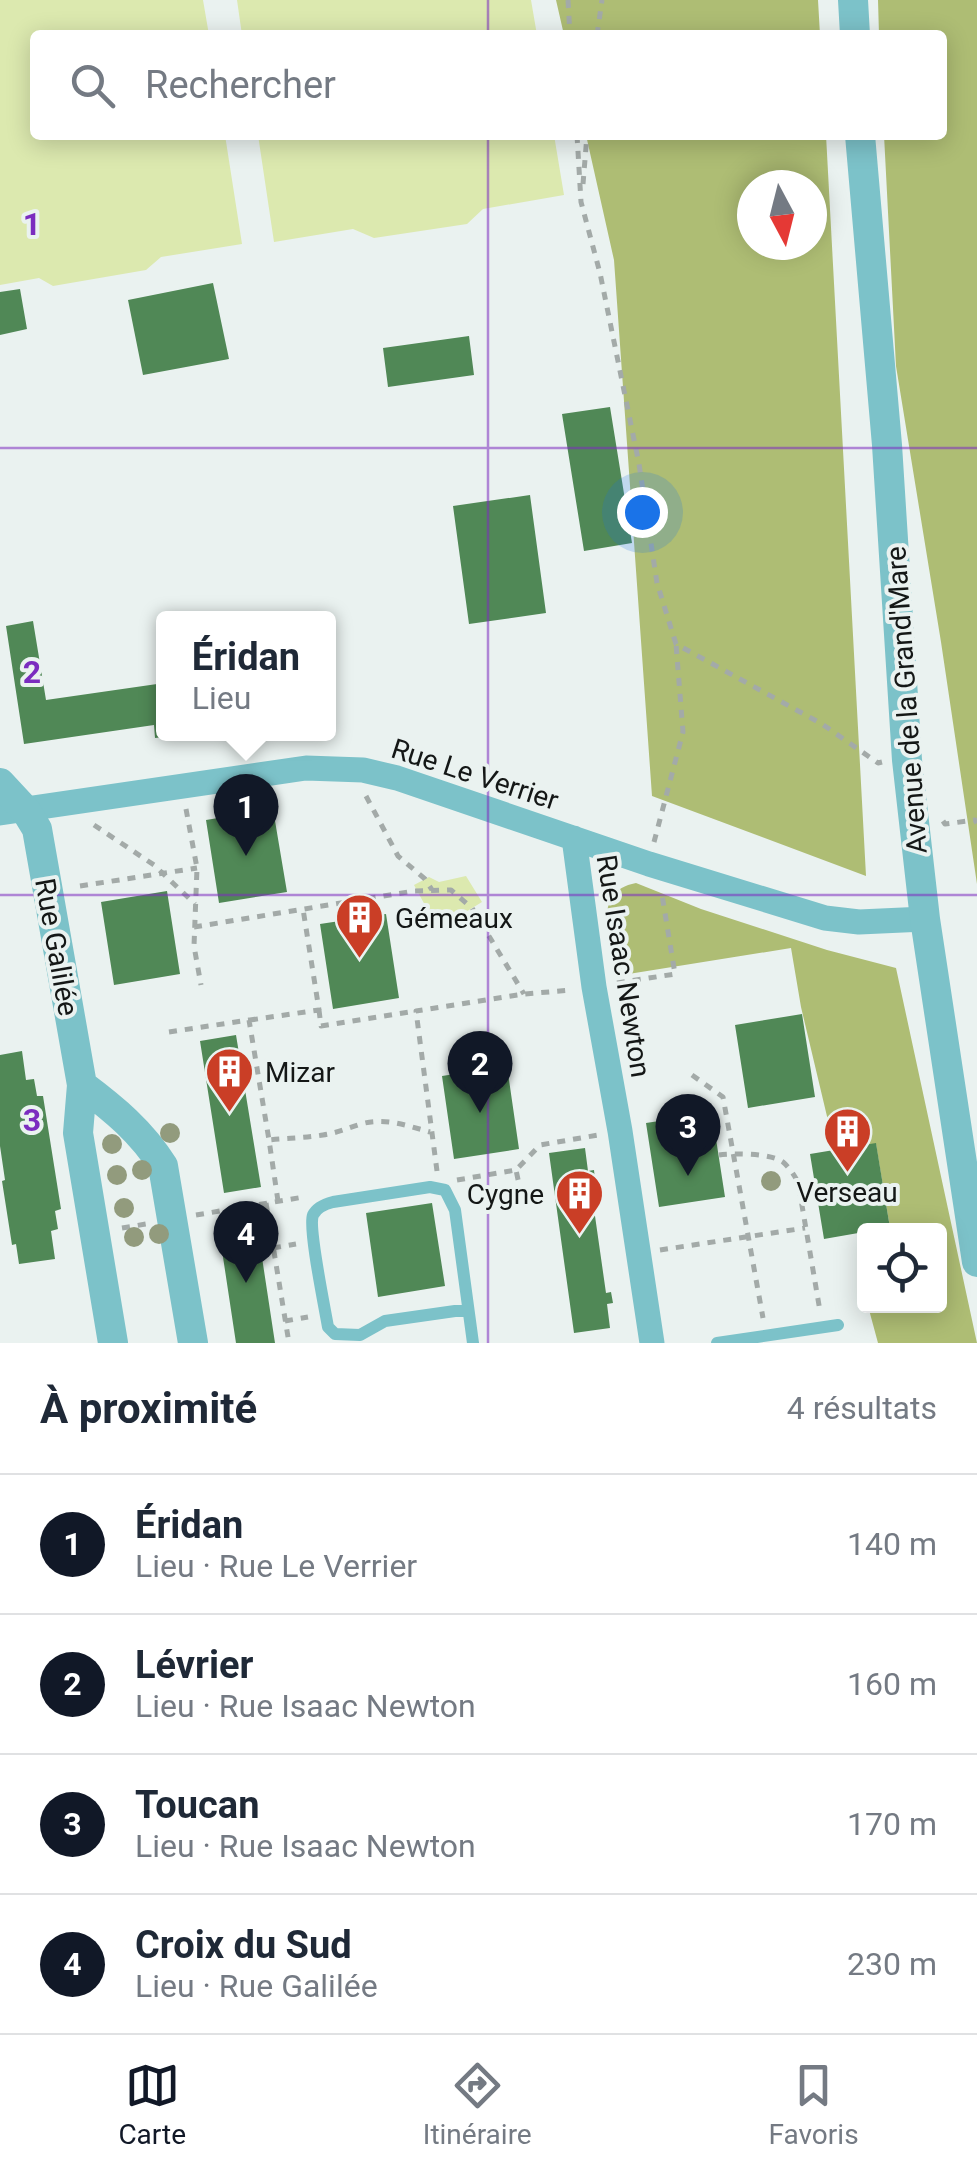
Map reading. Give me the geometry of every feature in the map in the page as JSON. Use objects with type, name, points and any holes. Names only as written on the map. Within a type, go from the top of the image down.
[{"type":"street","points":[[853,0],[855,30]]},
{"type":"street","name":"Avenue de la Grand'Mare","points":[[860,140],[887,445],[908,760],[925,919],[977,1262]]},
{"type":"street","name":"Rue Le Verrier","points":[[13,812],[306,768],[362,770],[397,778],[574,838]]},
{"type":"street","points":[[0,783],[13,812]]},
{"type":"street","name":"Rue Galilée","points":[[13,812],[36,830],[82,1085],[78,1133],[113,1343]]},
{"type":"street","name":"Rue Isaac Newton","points":[[652,1343],[574,838],[825,918],[859,922],[925,919]]},
{"type":"street","points":[[82,1085],[122,1115],[164,1166],[193,1343]]},
{"type":"lane","points":[[468,1311],[385,1321],[360,1335],[335,1334],[328,1327],[317,1259],[312,1223],[316,1210],[333,1202],[430,1187],[445,1190],[455,1210],[474,1343]]},
{"type":"lane","points":[[718,1343],[831,1326]]},
{"type":"path","points":[[568,0],[570,30]]},
{"type":"path","points":[[598,30],[602,0]]},
{"type":"path","points":[[303,909],[321,1026],[675,974],[661,893],[645,878],[684,732],[676,644],[658,584],[640,464],[581,202],[577,140]]},
{"type":"path","points":[[581,202],[587,140]]},
{"type":"path","points":[[676,644],[822,724],[878,763],[908,760]]},
{"type":"path","points":[[362,770],[362,784],[371,807],[398,856],[432,890]]},
{"type":"path","points":[[182,787],[197,868],[194,946],[201,986]]},
{"type":"path","points":[[92,824],[154,865],[195,904]]},
{"type":"path","points":[[80,886],[197,868]]},
{"type":"path","points":[[194,927],[451,890],[472,908],[524,994]]},
{"type":"path","points":[[169,1032],[319,1010]]},
{"type":"path","points":[[416,1012],[437,1175]]},
{"type":"path","points":[[249,1020],[278,1201]]},
{"type":"path","points":[[692,1075],[723,1096],[766,1336]]},
{"type":"path","points":[[268,1140],[321,1136],[380,1121],[430,1132]]},
{"type":"path","points":[[719,1156],[733,1153],[776,1159],[785,1164],[798,1182],[805,1228],[831,1326]]},
{"type":"path","points":[[505,1206],[520,1189],[516,1170]]},
{"type":"path","points":[[266,1203],[289,1343]]},
{"type":"path","points":[[639,1254],[805,1228]]},
{"type":"green space","points":[[0,0],[203,0],[208,30],[30,30],[30,140],[226,140],[242,244],[161,257],[146,270],[53,286],[39,278],[0,285]]},
{"type":"green space","points":[[237,0],[531,0],[536,30],[241,30]]},
{"type":"green space","points":[[556,0],[818,0],[820,30],[563,30]]},
{"type":"green space","points":[[878,0],[977,0],[977,884],[896,366],[884,140],[947,140],[947,30],[879,30]]},
{"type":"green space","points":[[259,140],[555,140],[564,195],[483,209],[467,224],[374,238],[353,229],[274,242]]},
{"type":"green space","points":[[587,140],[826,140],[866,876],[652,796],[614,260]]},
{"type":"green space","points":[[466,876],[482,902],[438,929],[414,885],[429,877],[439,882]]},
{"type":"green space","points":[[636,883],[701,909],[896,968],[977,1343],[878,1343],[870,1313],[947,1313],[947,1223],[889,1223],[876,1144],[835,1150],[791,948],[616,976],[606,921],[613,897],[622,888]]},
{"type":"building","points":[[213,283],[229,359],[143,375],[128,300]]},
{"type":"building","points":[[20,289],[27,329],[0,335],[0,292]]},
{"type":"building","points":[[469,336],[474,375],[388,387],[383,348]]},
{"type":"building","points":[[610,407],[632,543],[584,551],[562,414]]},
{"type":"building","points":[[530,495],[546,613],[469,624],[453,506]]},
{"type":"building","points":[[33,621],[46,700],[156,684],[156,738],[154,725],[24,744],[6,626]]},
{"type":"building","points":[[273,809],[287,892],[219,903],[206,820]]},
{"type":"building","points":[[167,891],[180,974],[114,985],[101,902]]},
{"type":"building","name":"Gémeaux","points":[[386,914],[399,998],[333,1009],[320,924]]},
{"type":"building","points":[[802,1014],[815,1097],[748,1108],[735,1025]]},
{"type":"building","name":"Mizar","points":[[236,1035],[261,1187],[224,1193],[200,1041]]},
{"type":"building","points":[[22,1051],[26,1080],[34,1079],[37,1096],[43,1096],[61,1209],[55,1211],[58,1229],[51,1231],[55,1259],[19,1264],[16,1244],[12,1245],[2,1181],[5,1180],[0,1146],[0,1055]]},
{"type":"building","points":[[507,1066],[519,1149],[454,1159],[442,1076]]},
{"type":"building","points":[[712,1113],[725,1197],[659,1207],[646,1123]]},
{"type":"building","name":"Verseau","points":[[876,1143],[889,1223],[857,1223],[857,1233],[824,1239],[810,1154]]},
{"type":"building","name":"Cygne","points":[[585,1148],[588,1171],[594,1170],[595,1180],[590,1181],[606,1293],[611,1292],[613,1303],[607,1304],[610,1328],[574,1333],[549,1153]]},
{"type":"building","points":[[432,1203],[445,1286],[378,1297],[366,1213]]},
{"type":"building","points":[[256,1218],[275,1343],[236,1343],[218,1224]]},
{"type":"place","name":"Éridan","points":[[246,856]]},
{"type":"place","name":"Gémeaux","points":[[360,960]]},
{"type":"place","name":"Lévrier","points":[[480,1113]]},
{"type":"place","name":"Mizar","points":[[230,1114]]},
{"type":"place","name":"Verseau","points":[[847,1174]]},
{"type":"place","name":"Toucan","points":[[688,1176]]},
{"type":"place","name":"Cygne","points":[[579,1236]]},
{"type":"place","name":"Croix du Sud","points":[[246,1283]]}]
